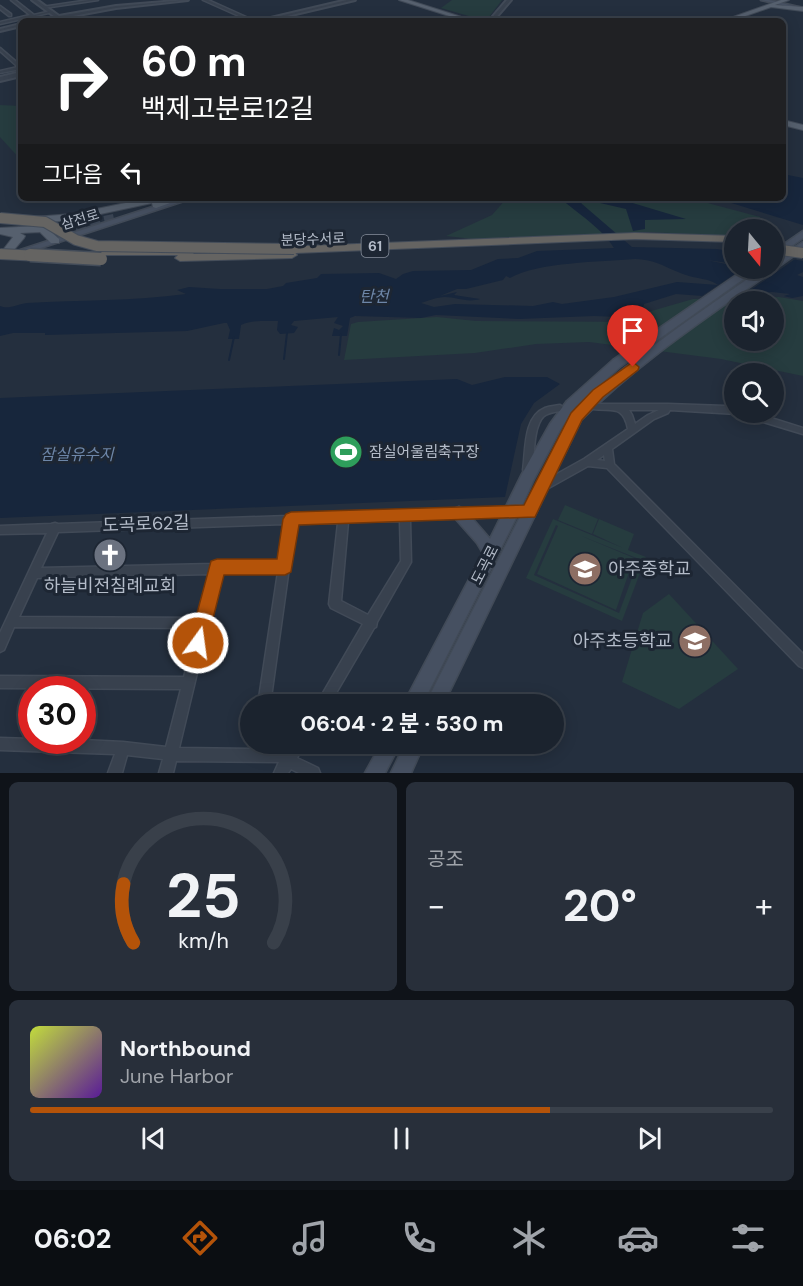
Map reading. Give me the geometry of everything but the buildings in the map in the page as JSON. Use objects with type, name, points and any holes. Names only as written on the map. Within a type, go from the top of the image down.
[{"type":"highway","points":[[0,226],[41,221],[53,225],[75,242],[97,246],[294,249]]},
{"type":"highway","name":"분당수서로","points":[[4,252],[294,249],[635,236],[724,239]]},
{"type":"highway","name":"분당수서로","points":[[4,252],[101,259],[212,258],[631,242],[724,245]]},
{"type":"highway","points":[[784,244],[803,246]]},
{"type":"highway","points":[[784,250],[803,253]]},
{"type":"main road","points":[[763,0],[803,8]]},
{"type":"main road","points":[[399,1],[460,18]]},
{"type":"main road","points":[[766,8],[776,1]]},
{"type":"main road","points":[[723,18],[776,1]]},
{"type":"main road","points":[[734,18],[766,8],[780,6],[803,8]]},
{"type":"main road","points":[[433,11],[450,18]]},
{"type":"main road","points":[[786,118],[803,123]]},
{"type":"main road","points":[[786,123],[803,128]]},
{"type":"main road","points":[[0,226],[72,217],[155,201]]},
{"type":"main road","points":[[114,219],[170,201]]},
{"type":"main road","name":"삼전로","points":[[4,252],[179,201]]},
{"type":"main road","name":"삼전로","points":[[57,237],[152,202]]},
{"type":"main road","points":[[0,226],[38,229],[57,237]]},
{"type":"main road","points":[[0,226],[21,236],[4,252]]},
{"type":"main road","points":[[784,248],[803,234]]},
{"type":"main road","points":[[784,259],[803,246]]},
{"type":"main road","name":"도곡로","points":[[418,694],[512,512],[527,478],[555,427],[572,404],[739,279]]},
{"type":"main road","name":"도곡로","points":[[439,694],[576,417],[625,365],[754,279]]},
{"type":"main road","points":[[459,513],[482,538],[491,553]]},
{"type":"main road","points":[[375,773],[385,754]]},
{"type":"main road","points":[[401,773],[410,754]]},
{"type":"street","points":[[13,0],[33,16]]},
{"type":"street","points":[[34,0],[57,17]]},
{"type":"street","points":[[44,7],[96,0]]},
{"type":"street","points":[[52,18],[120,7],[186,0]]},
{"type":"street","points":[[205,0],[246,18]]},
{"type":"street","points":[[273,18],[353,0]]},
{"type":"street","points":[[494,18],[509,0]]},
{"type":"street","points":[[0,7],[10,15]]},
{"type":"street","points":[[0,17],[28,11]]},
{"type":"street","points":[[24,18],[51,12]]},
{"type":"street","points":[[0,23],[18,19]]},
{"type":"street","points":[[0,30],[18,26]]},
{"type":"street","points":[[1,51],[18,65]]},
{"type":"street","points":[[0,72],[18,69]]},
{"type":"street","points":[[0,79],[18,75]]},
{"type":"street","points":[[596,407],[724,408]]},
{"type":"street","points":[[616,407],[625,410],[631,418],[632,429]]},
{"type":"street","points":[[539,489],[587,462],[632,429],[665,411],[668,407]]},
{"type":"street","points":[[527,478],[535,418],[544,410],[560,408]]},
{"type":"street","points":[[778,423],[803,430]]},
{"type":"street","points":[[607,448],[610,465],[803,662]]},
{"type":"street","points":[[587,462],[610,465]]},
{"type":"street","name":"도곡로62길","points":[[1,533],[55,527],[529,512]]},
{"type":"street","points":[[329,694],[406,562],[405,515]]},
{"type":"street","points":[[344,517],[335,604],[372,622]]},
{"type":"street","points":[[266,694],[291,519]]},
{"type":"street","points":[[0,646],[55,527]]},
{"type":"street","points":[[166,773],[217,567]]},
{"type":"street","points":[[34,573],[285,567]]},
{"type":"street","points":[[11,622],[203,623]]},
{"type":"street","points":[[0,682],[188,683]]},
{"type":"street","points":[[0,744],[123,748],[171,754],[240,751]]},
{"type":"street","points":[[115,773],[123,748]]},
{"type":"street","points":[[272,754],[289,759],[313,773]]},
{"type":"street","points":[[280,773],[292,754]]},
{"type":"green space","points":[[452,0],[502,0],[488,18],[476,18],[441,8]]},
{"type":"green space","points":[[0,105],[18,106],[18,157],[0,137]]},
{"type":"green space","points":[[504,201],[700,201],[760,217],[760,219],[724,219],[724,235],[648,232],[473,239],[446,236],[492,215]]},
{"type":"green space","points":[[724,298],[724,351],[784,351],[784,298],[803,301],[803,376],[784,372],[784,363],[740,363],[589,342],[536,344],[475,353],[344,360],[351,324],[358,322],[437,317],[476,321],[644,322],[649,320],[648,312],[693,299]]},
{"type":"green space","points":[[565,505],[598,519],[592,534],[558,520]]},
{"type":"green space","points":[[553,519],[623,548],[593,534],[599,519],[634,534],[628,550],[646,557],[622,621],[526,578]],"holes":[[[556,525],[558,526],[537,574],[616,610],[634,558],[579,535],[639,559],[619,613],[534,575]]]},
{"type":"green space","points":[[669,594],[738,669],[679,709],[622,682],[643,613]]},
{"type":"water","points":[[786,175],[803,178],[803,225],[725,201],[786,201]]},
{"type":"water","name":"탄천","points":[[564,201],[580,201],[632,247],[724,250],[724,262],[707,260],[724,264],[724,279],[784,279],[784,258],[803,261],[803,272],[797,275],[803,277],[803,296],[792,298],[784,296],[790,294],[784,293],[784,291],[724,291],[724,295],[703,296],[676,294],[644,304],[641,318],[594,316],[519,319],[436,315],[421,318],[355,316],[350,318],[347,336],[332,336],[334,328],[339,330],[343,326],[334,323],[338,317],[294,321],[291,325],[298,327],[294,333],[280,334],[277,330],[278,321],[250,322],[241,325],[239,339],[228,339],[230,330],[227,323],[187,331],[45,335],[45,333],[13,333],[0,336],[0,306],[186,294],[177,290],[189,287],[267,289],[317,278],[321,274],[379,273],[396,279],[413,271],[471,270],[498,259],[518,258],[537,251],[614,248],[597,228]],"holes":[[[635,259],[656,263],[718,285],[677,282],[614,297],[533,306],[455,304],[434,307],[421,303],[442,297],[480,299],[454,295],[457,292],[440,296],[457,289],[466,289],[503,280],[506,276],[510,278],[553,266]]]},
{"type":"water","points":[[602,201],[626,201],[686,219],[645,220],[645,229],[633,231],[626,209],[600,203]]},
{"type":"water","name":"잠실유수지","points":[[505,377],[547,377],[560,384],[534,403],[521,424],[505,497],[0,518],[0,398],[457,379],[472,385]]},
{"type":"pier","points":[[784,255],[798,257],[784,267]]},
{"type":"pier","points":[[727,279],[767,279],[750,291],[724,291],[724,297],[699,298]]},
{"type":"waterway","points":[[284,359],[287,333]]},
{"type":"waterway","points":[[339,355],[341,334]]},
{"type":"waterway","points":[[229,360],[234,337]]},
{"type":"tunnel","points":[[47,228],[80,226],[114,219]]},
{"type":"place","name":"잠실어울림축구장","points":[[346,452]]},
{"type":"place","name":"하늘비전침례교회","points":[[110,555]]},
{"type":"place","name":"아주중학교","points":[[585,569]]},
{"type":"place","name":"아주초등학교","points":[[695,641]]},
{"type":"route","points":[[198,643],[217,567],[285,567],[291,519],[529,512],[564,437],[576,417],[598,394],[633,367]]}]
